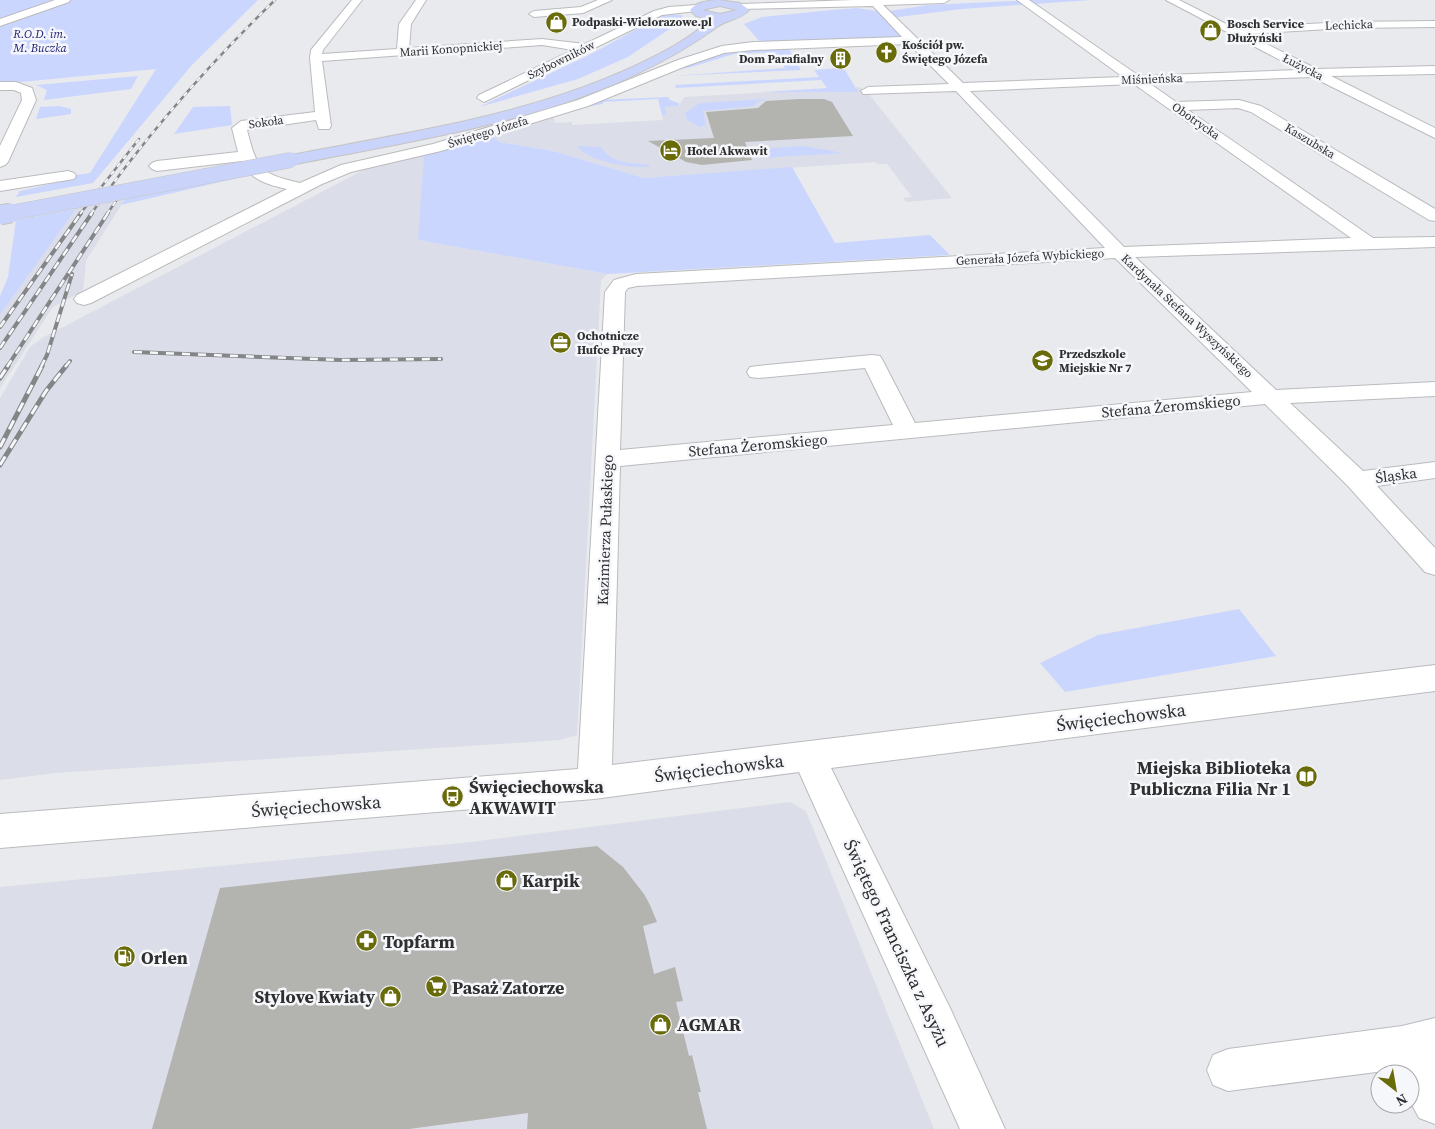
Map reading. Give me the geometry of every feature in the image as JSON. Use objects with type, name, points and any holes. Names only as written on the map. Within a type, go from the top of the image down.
[{"type":"main road","points":[[698,14],[716,2],[736,6]]},
{"type":"main road","points":[[0,206],[417,134],[511,113],[600,84],[666,55],[689,42],[736,6]]},
{"type":"main road","points":[[698,14],[724,17]]},
{"type":"main road","points":[[0,215],[289,156],[499,108],[559,90],[604,73],[633,60],[667,40]]},
{"type":"street","points":[[316,58],[317,50],[357,0]]},
{"type":"street","points":[[403,52],[405,24],[421,0]]},
{"type":"street","points":[[529,0],[542,42]]},
{"type":"street","points":[[534,14],[584,10],[607,0]]},
{"type":"street","name":"Szybowników","points":[[666,11],[663,7],[676,0]]},
{"type":"street","points":[[736,6],[944,0]]},
{"type":"street","name":"Obotrycka","points":[[1022,0],[1369,243]]},
{"type":"street","name":"Łużycka","points":[[1171,0],[1435,134]]},
{"type":"street","points":[[0,23],[65,1]]},
{"type":"street","name":"Kardynała Stefana Wyszyńskiego","points":[[876,3],[1120,253],[1272,396],[1357,480],[1435,565]]},
{"type":"street","name":"Szybowników","points":[[484,98],[666,11],[698,14]]},
{"type":"street","name":"Lechicka","points":[[1232,31],[1346,25],[1435,24]]},
{"type":"street","name":"Świętego Józefa","points":[[84,299],[302,188],[346,168],[436,148],[583,103],[675,66],[722,50],[753,46],[914,40]]},
{"type":"street","name":"Marii Konopnickiej","points":[[316,58],[542,42],[586,48]]},
{"type":"street","name":"Sokoła","points":[[302,188],[255,173],[246,156],[240,128],[246,124],[323,121],[316,58]]},
{"type":"street","name":"Miśnieńska","points":[[868,91],[1314,72],[1435,70]]},
{"type":"street","points":[[0,86],[16,86],[27,92],[29,100],[0,162]]},
{"type":"street","name":"Kaszubska","points":[[1175,106],[1240,104],[1256,108],[1435,216]]},
{"type":"street","points":[[157,166],[246,156]]},
{"type":"street","points":[[0,186],[68,176]]},
{"type":"street","name":"Generała Józefa Wybickiego","points":[[625,282],[1120,253],[1435,242]]},
{"type":"street","name":"Kazimierza Pułaskiego","points":[[594,783],[615,292],[618,286],[625,282]]},
{"type":"street","points":[[758,372],[872,361],[908,432]]},
{"type":"street","name":"Stefana Żeromskiego","points":[[608,459],[1272,396],[1435,389]]},
{"type":"street","name":"Śląska","points":[[1357,480],[1435,470]]},
{"type":"street","name":"Święciechowska","points":[[0,831],[594,783],[1435,678]]},
{"type":"street","name":"Świętego Franciszka z Asyżu","points":[[809,757],[936,1024],[983,1129]]},
{"type":"street","points":[[1228,1070],[1418,1043],[1435,1102]]},
{"type":"shaded area","points":[[860,87],[868,93],[952,198],[906,202],[903,198],[912,197],[887,164],[877,164],[875,162],[644,178],[553,151],[500,142],[491,135],[553,116],[555,123],[572,122],[572,125],[663,120],[662,115],[667,115],[664,107],[679,106],[684,97]]},
{"type":"shaded area","points":[[424,154],[419,240],[608,274],[601,280],[577,735],[560,740],[55,773],[0,780],[0,398],[30,347],[42,338],[371,166]]},
{"type":"shaded area","points":[[127,196],[86,261],[83,291],[53,307],[0,388],[0,315],[78,206]]},
{"type":"shaded area","points":[[790,802],[806,811],[934,1129],[0,1129],[0,887],[471,842]]},
{"type":"green space","name":"R.O.D. im. M. Buczka","points":[[0,0],[258,0],[192,65],[93,183],[16,197],[20,191],[63,181],[68,179],[68,176],[90,173],[156,69],[0,84]]},
{"type":"green space","points":[[1034,0],[1092,0],[962,9],[891,18],[914,40],[764,46],[744,24],[762,17],[832,10],[857,8],[883,12],[928,5]]},
{"type":"green space","points":[[664,14],[682,15],[683,20],[628,57],[578,79],[479,107],[593,53]]},
{"type":"green space","points":[[789,49],[801,70],[672,76],[785,68],[775,52],[734,54],[688,68],[678,69],[731,51]]},
{"type":"green space","points":[[839,68],[845,70],[858,92],[761,92],[827,88],[821,80],[676,88],[675,85],[819,77],[814,70]]},
{"type":"green space","points":[[138,76],[131,89],[44,100],[47,90],[36,85]]},
{"type":"green space","points":[[668,97],[670,100],[679,103],[679,106],[665,107],[667,115],[662,115],[658,99],[603,102],[603,104],[578,108],[597,100]]},
{"type":"green space","points":[[768,99],[757,102],[754,106],[703,111],[706,125],[700,127],[687,120],[685,113],[700,103]]},
{"type":"green space","points":[[59,106],[71,109],[71,114],[36,119],[40,107]]},
{"type":"green space","points":[[230,106],[232,125],[174,134],[193,107]]},
{"type":"green space","points":[[491,135],[500,142],[553,151],[644,178],[792,167],[835,243],[930,235],[950,255],[608,274],[418,240],[424,154]]},
{"type":"green space","points":[[577,146],[601,147],[605,153],[616,160],[650,165],[649,167],[641,167],[610,163],[583,152]]},
{"type":"green space","points":[[803,146],[844,153],[760,158],[755,156],[752,149]]},
{"type":"green space","points":[[239,175],[242,177],[121,205],[127,196]]},
{"type":"green space","points":[[76,209],[0,315],[0,296],[8,277],[16,220]]},
{"type":"green space","points":[[1239,609],[1276,656],[1065,692],[1040,663],[1098,635]]},
{"type":"building","points":[[824,99],[832,102],[853,136],[745,142],[752,160],[702,165],[686,162],[648,141],[714,138],[706,112],[758,108],[766,101]]},
{"type":"building","name":"Pasaż Zatorze","points":[[597,846],[623,867],[650,905],[657,922],[643,926],[654,974],[675,967],[683,1001],[676,1002],[689,1056],[692,1055],[707,1129],[527,1129],[528,1113],[409,1129],[152,1129],[220,888]]},
{"type":"railway","points":[[91,214],[133,157],[201,76],[275,0]]},
{"type":"railway","points":[[80,214],[139,139]]},
{"type":"railway","points":[[107,214],[116,201]]},
{"type":"railway","points":[[0,327],[81,213]]},
{"type":"railway","points":[[0,348],[92,213]]},
{"type":"railway","points":[[7,367],[108,213]]},
{"type":"railway","points":[[41,367],[47,355],[72,274]]},
{"type":"railway","points":[[134,352],[341,360],[441,359]]},
{"type":"railway","points":[[65,367],[70,361]]},
{"type":"railway","points":[[0,378],[8,366]]},
{"type":"railway","points":[[0,447],[42,366]]},
{"type":"railway","points":[[0,465],[46,391],[66,366]]},
{"type":"place","name":"Podpaski-Wielorazowe.pl","points":[[556,22]]},
{"type":"place","name":"Bosch Service Dłużyński","points":[[1211,31]]},
{"type":"place","name":"Kościół pw. Świętego Józefa","points":[[886,52]]},
{"type":"place","name":"Dom Parafialny","points":[[840,59]]},
{"type":"place","name":"Hotel Akwawit","points":[[671,151]]},
{"type":"place","name":"Ochotnicze Hufce Pracy","points":[[561,343]]},
{"type":"place","name":"Przedszkole Miejskie Nr 7","points":[[1043,361]]},
{"type":"place","name":"Miejska Biblioteka Publiczna Filia Nr 1","points":[[1307,777]]},
{"type":"place","name":"Święciechowska AKWAWIT","points":[[453,796]]},
{"type":"place","name":"Karpik","points":[[506,880]]},
{"type":"place","name":"Topfarm","points":[[367,941]]},
{"type":"place","name":"Orlen","points":[[125,957]]},
{"type":"place","name":"Pasaż Zatorze","points":[[436,987]]},
{"type":"place","name":"Stylove Kwiaty","points":[[391,996]]},
{"type":"place","name":"AGMAR","points":[[661,1024]]}]
